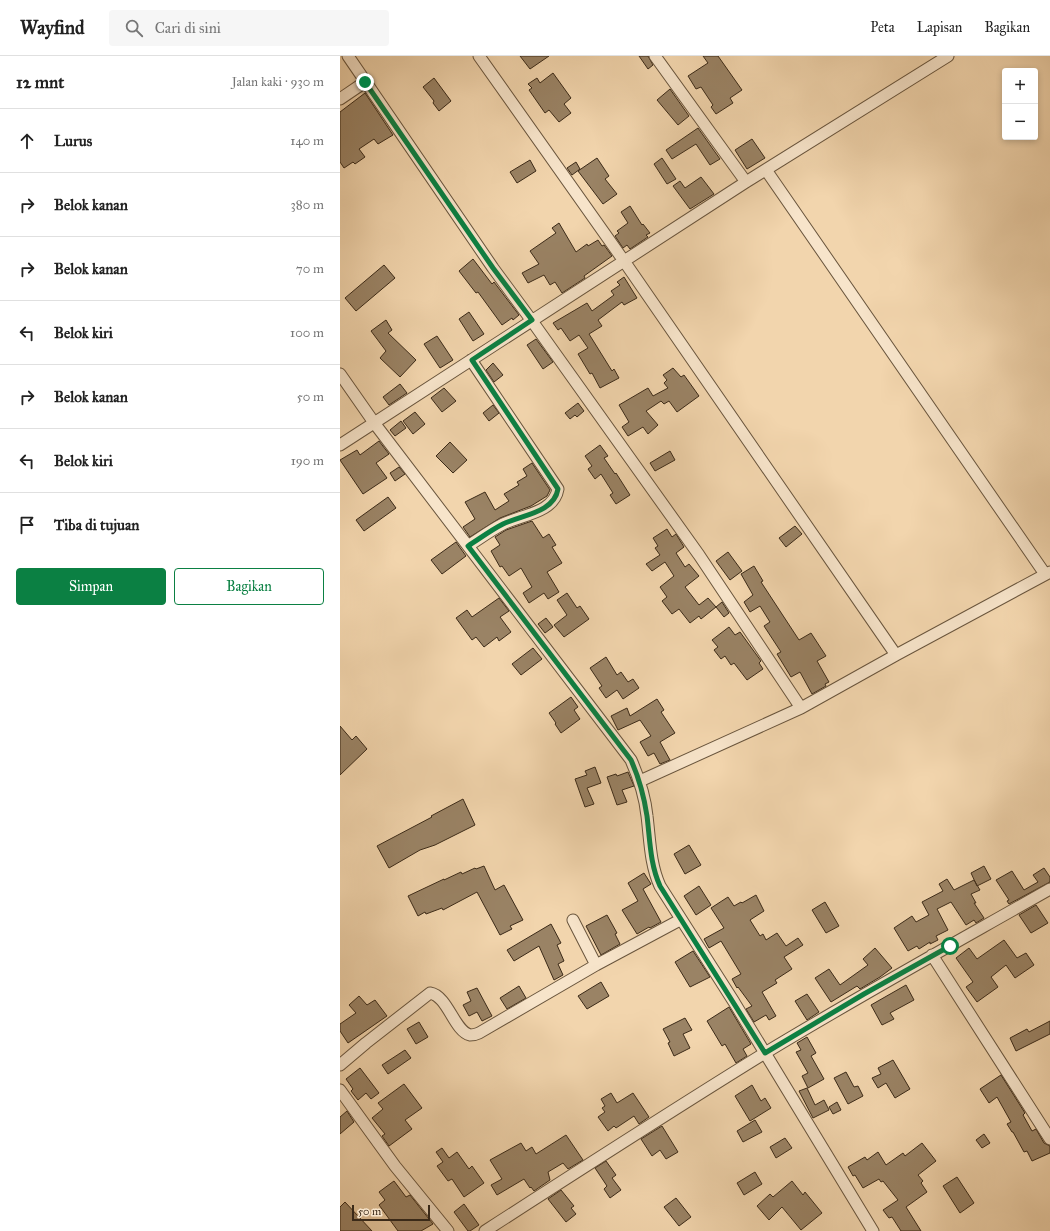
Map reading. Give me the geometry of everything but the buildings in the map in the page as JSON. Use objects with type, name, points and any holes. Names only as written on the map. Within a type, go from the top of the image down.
[{"type":"street","points":[[348,56],[488,261],[532,320],[699,555],[801,708]]},
{"type":"street","points":[[479,56],[624,261],[896,655]]},
{"type":"street","points":[[655,56],[746,182]]},
{"type":"street","points":[[340,445],[375,424],[532,320],[746,182],[948,56]]},
{"type":"street","points":[[340,99],[365,82]]},
{"type":"street","points":[[640,781],[801,708],[1047,573],[766,170]]},
{"type":"street","points":[[468,546],[503,524],[547,506],[554,501],[557,496],[558,489],[472,360]]},
{"type":"street","points":[[340,374],[375,424],[631,760],[640,781],[647,814],[655,875],[660,886],[680,920],[734,1002],[873,1231]]},
{"type":"street","points":[[485,1231],[569,1176],[765,1053],[1050,889]]},
{"type":"street","points":[[574,920],[596,965]]},
{"type":"street","points":[[340,1065],[430,993],[439,997],[462,1029],[470,1035],[479,1034],[596,965],[680,920]]},
{"type":"street","points":[[932,956],[1050,1139]]},
{"type":"street","points":[[340,1090],[394,1166],[448,1231]]},
{"type":"route","points":[[365,82],[493,268],[532,320],[472,360],[558,489],[557,496],[554,501],[547,506],[521,518],[503,524],[468,546],[631,760],[640,781],[647,814],[653,867],[660,886],[765,1053],[864,994],[950,946]]}]
